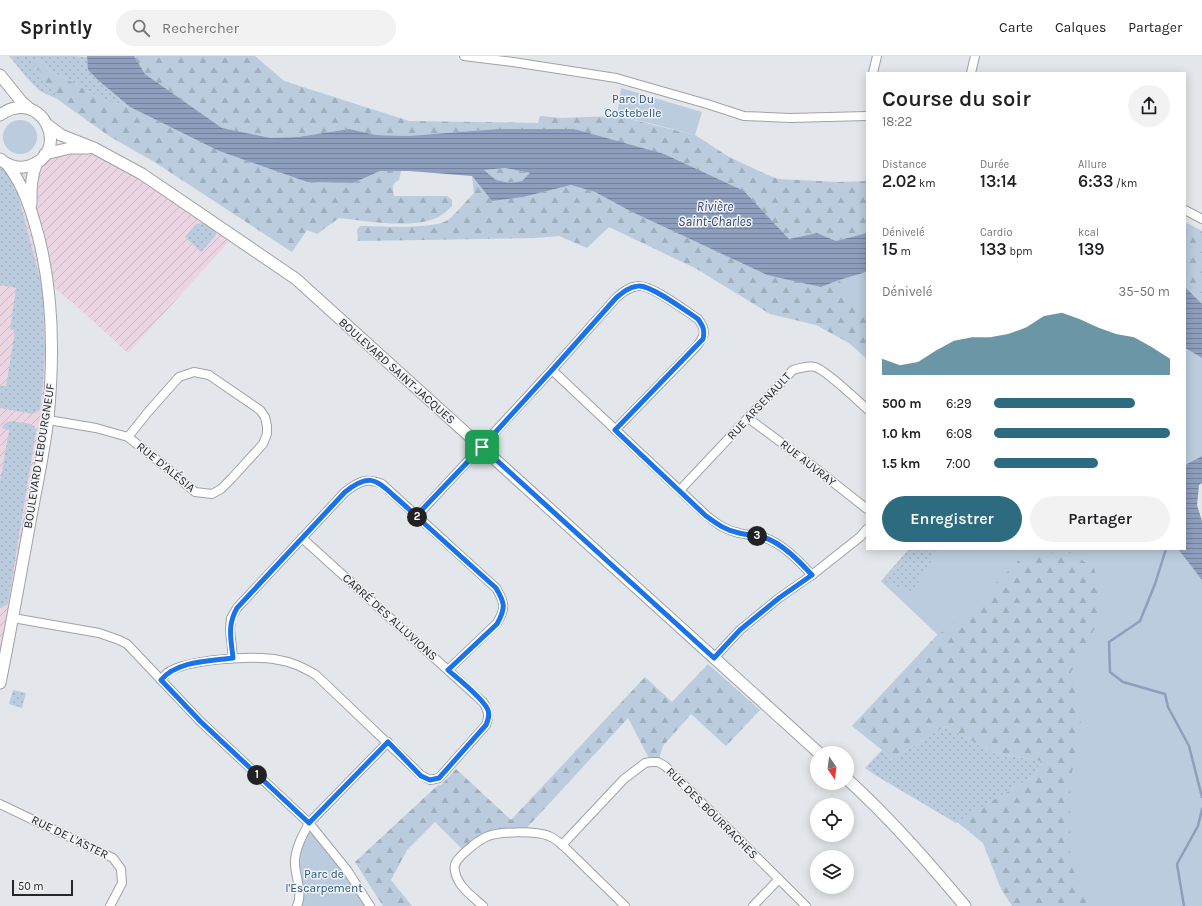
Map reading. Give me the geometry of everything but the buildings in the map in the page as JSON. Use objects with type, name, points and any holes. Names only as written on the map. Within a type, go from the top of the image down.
[{"type":"street","points":[[464,56],[513,59],[616,78],[744,116],[790,118],[866,114]]},
{"type":"street","points":[[873,72],[876,56]]},
{"type":"street","points":[[972,72],[975,56]]},
{"type":"street","points":[[0,75],[21,101],[30,109]]},
{"type":"street","points":[[0,115],[14,108],[22,107],[30,109]]},
{"type":"street","name":"BOULEVARD SAINT-JACQUES","points":[[30,109],[38,113],[49,126],[62,135],[94,148],[142,174],[296,279],[811,746]]},
{"type":"street","name":"BOULEVARD LEBOURGNEUF","points":[[31,206],[31,183],[33,172],[50,140],[49,126]]},
{"type":"street","name":"BOULEVARD SAINT-JACQUES","points":[[2,161],[18,167],[26,167],[41,158],[70,148],[94,148]]},
{"type":"street","name":"BOULEVARD LEBOURGNEUF","points":[[0,683],[48,420],[53,346],[49,283],[31,206],[19,182],[2,161]]},
{"type":"street","points":[[1186,211],[1202,219]]},
{"type":"street","points":[[416,516],[482,447],[616,298],[627,289],[639,286],[649,288],[698,319],[703,325],[703,339],[615,430]]},
{"type":"street","name":"RUE ARSENAULT","points":[[680,490],[793,370],[802,367],[815,367],[824,372],[866,408]]},
{"type":"street","points":[[552,370],[706,516],[722,528],[738,533],[763,537],[785,549],[812,575]]},
{"type":"street","name":"RUE D'ALÉSIA","points":[[48,420],[96,428],[128,437],[195,492],[212,494],[221,489],[263,444],[267,434],[267,426],[265,417],[260,410],[209,374],[194,372],[179,377],[128,437]]},
{"type":"street","name":"RUE AUVRAY","points":[[748,418],[866,508]]},
{"type":"street","points":[[233,658],[231,618],[237,608],[345,492],[355,484],[365,480],[373,480],[382,484],[496,588],[502,597],[504,606],[502,615],[497,624],[448,670]]},
{"type":"street","points":[[714,658],[740,630],[779,598],[812,575],[860,537],[866,530]]},
{"type":"street","name":"CARRÉ DES ALLUVIONS","points":[[161,680],[167,673],[190,664],[233,658],[278,659],[299,665],[316,675],[388,742],[421,776],[430,780],[439,778],[486,725],[489,719],[488,710],[483,702],[302,538]]},
{"type":"street","points":[[13,618],[99,633],[127,644],[201,722],[309,823],[347,870],[370,906]]},
{"type":"street","points":[[297,906],[300,899],[295,864],[300,840],[309,823],[388,742]]},
{"type":"street","name":"RUE DES BOURRACHES","points":[[562,845],[624,779],[645,763],[658,762],[665,766],[806,906]]},
{"type":"street","points":[[854,785],[873,802],[933,868],[965,906]]},
{"type":"street","name":"RUE DE L'ASTER","points":[[0,804],[113,858],[121,869],[122,883],[110,906]]},
{"type":"street","points":[[483,906],[464,888],[458,880],[455,871],[455,864],[460,857],[477,842],[487,836],[535,832],[550,836],[562,845],[625,906]]},
{"type":"street","points":[[753,906],[779,879]]},
{"type":"shaded area","points":[[94,148],[234,236],[128,353],[49,283],[51,378],[0,683],[0,159],[13,166],[43,157]]},
{"type":"green space","points":[[9,56],[88,57],[88,70],[130,107],[106,101],[63,77],[49,71],[45,63],[37,59],[31,63],[40,71],[46,84],[54,91],[57,99],[40,91]]},
{"type":"green space","points":[[134,56],[255,56],[284,81],[409,121],[538,123],[540,116],[561,118],[617,116],[695,135],[729,157],[779,179],[839,182],[866,181],[866,233],[836,241],[817,233],[789,239],[744,191],[574,129],[498,129],[408,136],[376,135],[349,129],[298,137],[271,138],[222,128],[145,74]]},
{"type":"green space","points":[[37,59],[45,63],[49,71],[63,77],[106,101],[130,107],[219,151],[307,182],[353,183],[380,171],[401,171],[399,180],[393,186],[394,196],[447,196],[452,200],[452,206],[440,216],[418,223],[405,224],[339,218],[317,234],[307,230],[292,252],[156,163],[109,136],[57,99],[54,91],[46,85],[40,71],[31,63]]},
{"type":"green space","name":"Parc Du Costebelle","points":[[621,88],[702,112],[695,135],[617,116]]},
{"type":"green space","points":[[23,120],[32,125],[36,130],[36,144],[32,149],[27,153],[17,154],[13,153],[4,144],[3,134],[4,130],[13,121]]},
{"type":"green space","points":[[0,166],[9,175],[15,192],[17,191],[42,287],[45,349],[43,380],[40,410],[33,414],[0,408],[0,386],[6,386],[15,331],[10,329],[16,288],[0,285]]},
{"type":"green space","points":[[505,168],[531,173],[522,181],[510,183],[496,180],[484,170]]},
{"type":"green space","points":[[472,176],[492,201],[523,197],[571,185],[595,192],[630,211],[767,275],[839,280],[866,272],[866,358],[849,343],[816,325],[770,314],[695,268],[609,227],[587,248],[559,236],[535,238],[358,241],[357,230],[360,226],[418,226],[440,223],[448,220],[474,193]]},
{"type":"green space","points":[[203,223],[217,231],[215,236],[201,252],[185,237],[196,224]]},
{"type":"green space","points":[[1186,223],[1202,231],[1202,304],[1186,288]]},
{"type":"green space","points":[[866,272],[866,321],[839,280]]},
{"type":"green space","points":[[1186,349],[1202,358],[1202,456],[1186,464]]},
{"type":"green space","points":[[10,421],[31,424],[35,427],[36,431],[8,604],[0,608],[0,482],[9,430],[2,428],[4,424]]},
{"type":"green space","points":[[908,550],[937,550],[913,592],[881,581]]},
{"type":"green space","points":[[937,550],[1179,550],[1202,580],[1202,906],[1012,906],[1001,889],[983,843],[957,822],[1034,776],[1041,761],[995,753],[945,726],[891,760],[882,750],[852,726],[938,634],[881,581],[913,592]]},
{"type":"green space","points":[[937,550],[1066,550],[1020,559],[972,608],[938,635],[881,581],[913,592]]},
{"type":"green space","points":[[1066,550],[1179,550],[1202,580],[1202,906],[1090,906],[1070,863],[1070,783],[1081,724],[1071,672],[1104,611],[1094,568]]},
{"type":"green space","points":[[708,664],[760,710],[726,746],[691,714],[663,746],[658,762],[650,760],[628,718],[522,833],[487,836],[465,852],[435,822],[407,850],[391,880],[412,906],[383,906],[355,862],[438,785],[441,785],[456,769],[511,820],[645,677],[672,702]]},
{"type":"green space","points":[[13,690],[26,693],[22,708],[9,704]]},
{"type":"green space","points":[[945,726],[995,753],[1041,761],[1034,776],[956,823],[865,768],[882,750],[891,760]]},
{"type":"green space","name":"Parc de l'Escarpement","points":[[309,823],[370,906],[297,906],[295,864]]},
{"type":"water","name":"Rivière Saint-Charles","points":[[87,56],[134,56],[145,74],[222,128],[271,138],[298,137],[349,129],[376,135],[408,136],[498,129],[574,129],[664,154],[744,191],[789,239],[817,233],[836,241],[866,233],[866,272],[821,287],[767,275],[630,211],[595,192],[571,185],[523,197],[492,201],[472,176],[409,171],[380,171],[353,183],[307,182],[219,151],[130,107],[88,70]],"holes":[[[505,168],[530,173],[522,181],[510,183],[496,180],[484,170]]]},
{"type":"water","points":[[1186,288],[1202,304],[1202,358],[1186,349]]},
{"type":"water","points":[[1202,456],[1202,483],[1199,485],[1197,505],[1202,521],[1202,580],[1179,550],[1186,550],[1186,464]]},
{"type":"waterway","points":[[1166,550],[1155,584],[1140,621],[1109,642],[1110,672],[1123,682],[1165,694],[1168,707],[1189,746],[1202,797]]},
{"type":"waterway","points":[[1184,906],[1177,864],[1198,826],[1202,809]]},
{"type":"route","points":[[482,447],[477,452],[416,516],[382,484],[373,480],[365,480],[355,484],[345,492],[237,608],[231,618],[230,630],[233,658],[196,662],[167,673],[161,680],[201,722],[309,823],[323,811],[388,742],[421,776],[430,780],[439,778],[486,725],[489,719],[488,710],[483,702],[448,670],[497,624],[502,615],[504,606],[502,597],[496,588],[416,516],[482,447],[714,658],[740,630],[779,598],[812,575],[785,549],[763,537],[738,533],[722,528],[706,516],[615,430],[703,339],[703,325],[698,319],[649,288],[639,286],[627,289],[616,298],[482,447]]}]
